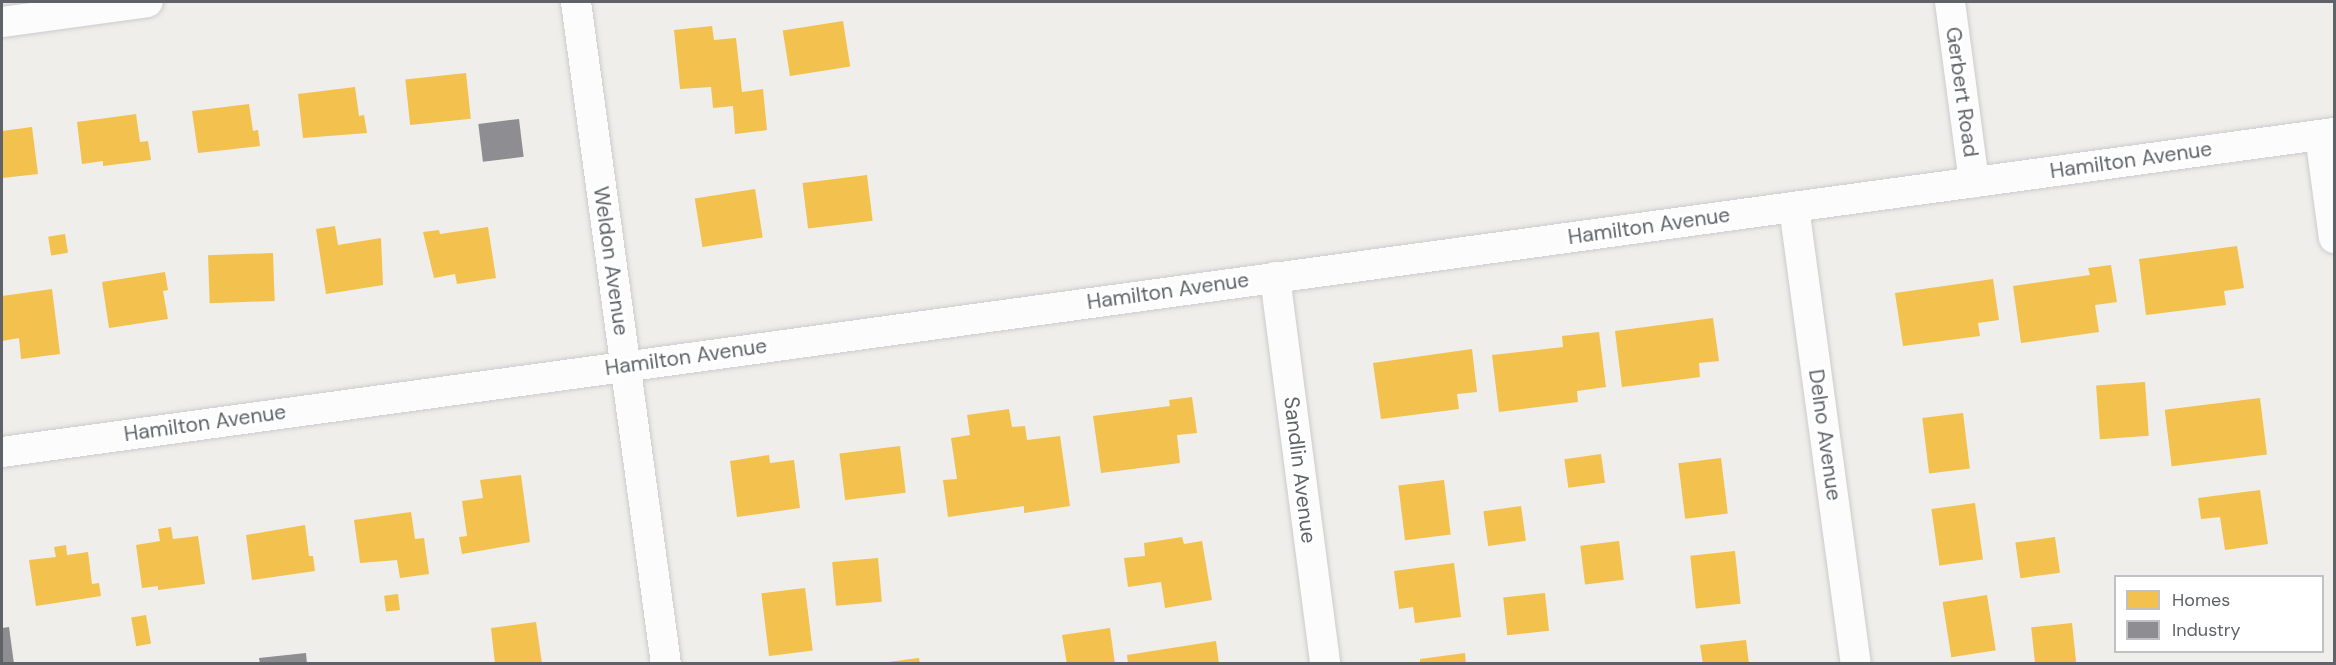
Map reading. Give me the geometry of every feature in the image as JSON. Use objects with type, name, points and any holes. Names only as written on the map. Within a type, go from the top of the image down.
[{"type":"street","points":[[2,22],[148,2]]},
{"type":"street","name":"Weldon Avenue","points":[[576,2],[666,663]]},
{"type":"street","name":"Gerbert Road","points":[[1950,2],[1974,182]]},
{"type":"street","points":[[2327,134],[2334,238]]},
{"type":"street","name":"Hamilton Avenue","points":[[2,452],[2327,134]]},
{"type":"street","name":"Delno Avenue","points":[[1794,207],[1856,663]]},
{"type":"street","name":"Sandlin Avenue","points":[[1275,277],[1325,663]]},
{"type":"building: Homes","points":[[843,21],[850,66],[790,76],[783,31]]},
{"type":"building: Homes","points":[[712,26],[714,40],[736,38],[742,92],[763,89],[767,130],[735,134],[733,106],[713,108],[711,87],[680,89],[674,30]]},
{"type":"building: Homes","points":[[466,73],[471,119],[410,125],[405,79]]},
{"type":"building: Homes","points":[[355,87],[359,116],[364,115],[367,133],[303,138],[298,94]]},
{"type":"building: Homes","points":[[249,104],[253,131],[258,130],[260,146],[198,153],[192,111]]},
{"type":"building: Homes","points":[[136,114],[140,142],[148,141],[151,160],[103,166],[103,161],[82,164],[77,122]]},
{"type":"building: Homes","points":[[32,127],[38,174],[2,178],[2,131]]},
{"type":"building: Homes","points":[[867,175],[873,221],[808,229],[802,183]]},
{"type":"building: Homes","points":[[755,189],[763,237],[702,247],[695,199]]},
{"type":"building: Homes","points":[[335,226],[338,245],[381,238],[383,285],[326,294],[316,229]]},
{"type":"building: Homes","points":[[488,227],[496,278],[457,284],[455,274],[434,278],[423,232],[439,230],[440,234]]},
{"type":"building: Homes","points":[[65,234],[68,253],[51,255],[48,237]]},
{"type":"building: Homes","points":[[2237,246],[2244,288],[2224,291],[2226,305],[2146,315],[2139,259]]},
{"type":"building: Homes","points":[[273,253],[275,301],[210,303],[208,255]]},
{"type":"building: Homes","points":[[2111,265],[2117,302],[2095,305],[2099,332],[2021,343],[2013,286],[2090,275],[2088,268]]},
{"type":"building: Homes","points":[[165,272],[168,290],[163,291],[168,319],[109,328],[102,282]]},
{"type":"building: Homes","points":[[1993,279],[1999,320],[1978,323],[1980,336],[1903,346],[1895,293]]},
{"type":"building: Homes","points":[[52,289],[60,354],[21,359],[19,338],[2,341],[2,296]]},
{"type":"building: Homes","points":[[1713,318],[1719,361],[1699,363],[1700,377],[1622,387],[1615,331]]},
{"type":"building: Homes","points":[[1599,332],[1606,387],[1577,391],[1578,402],[1499,412],[1492,355],[1563,347],[1562,336]]},
{"type":"building: Homes","points":[[1472,349],[1477,392],[1457,394],[1459,409],[1381,419],[1373,363]]},
{"type":"building: Homes","points":[[2145,382],[2149,436],[2100,439],[2096,385]]},
{"type":"building: Homes","points":[[1192,397],[1197,433],[1177,435],[1180,463],[1101,473],[1093,416],[1170,406],[1169,400]]},
{"type":"building: Homes","points":[[2260,398],[2267,455],[2172,466],[2165,410]]},
{"type":"building: Homes","points":[[1009,409],[1012,427],[1025,426],[1027,440],[1060,436],[1070,506],[1024,513],[1024,506],[948,517],[943,480],[957,479],[951,438],[970,435],[967,415]]},
{"type":"building: Homes","points":[[1963,413],[1970,469],[1929,474],[1922,418]]},
{"type":"building: Homes","points":[[900,446],[906,493],[845,500],[839,453]]},
{"type":"building: Homes","points":[[1601,454],[1605,483],[1568,488],[1564,459]]},
{"type":"building: Homes","points":[[769,455],[770,463],[794,460],[800,508],[737,517],[730,461]]},
{"type":"building: Homes","points":[[1721,458],[1728,514],[1685,519],[1678,463]]},
{"type":"building: Homes","points":[[521,475],[530,542],[462,554],[459,537],[467,536],[462,501],[483,498],[480,480]]},
{"type":"building: Homes","points":[[1444,480],[1451,535],[1405,540],[1398,486]]},
{"type":"building: Homes","points":[[2260,490],[2268,544],[2225,550],[2220,517],[2201,519],[2198,498]]},
{"type":"building: Homes","points":[[1975,503],[1983,559],[1939,566],[1931,509]]},
{"type":"building: Homes","points":[[1521,506],[1526,541],[1488,546],[1483,511]]},
{"type":"building: Homes","points":[[411,512],[415,539],[424,538],[429,574],[400,578],[397,560],[360,563],[354,520]]},
{"type":"building: Homes","points":[[305,525],[309,556],[313,556],[315,571],[252,580],[246,535]]},
{"type":"building: Homes","points":[[171,527],[173,539],[198,536],[205,584],[158,590],[158,586],[142,588],[136,545],[160,541],[158,529]]},
{"type":"building: Homes","points":[[1182,537],[1184,544],[1202,541],[1212,600],[1165,608],[1161,582],[1128,587],[1124,558],[1145,556],[1144,543]]},
{"type":"building: Homes","points":[[2055,537],[2060,573],[2020,578],[2015,543]]},
{"type":"building: Homes","points":[[1619,541],[1624,580],[1585,584],[1580,546]]},
{"type":"building: Homes","points":[[66,545],[67,555],[88,552],[92,584],[99,583],[101,596],[36,606],[29,560],[56,557],[54,547]]},
{"type":"building: Homes","points":[[1735,551],[1741,604],[1696,608],[1690,556]]},
{"type":"building: Homes","points":[[878,558],[882,602],[836,606],[832,562]]},
{"type":"building: Homes","points":[[1454,563],[1461,617],[1415,623],[1413,607],[1399,609],[1394,571]]},
{"type":"building: Homes","points":[[805,588],[813,651],[769,656],[761,593]]},
{"type":"building: Homes","points":[[1545,593],[1549,631],[1507,635],[1503,597]]},
{"type":"building: Homes","points":[[398,594],[400,610],[386,612],[384,596]]},
{"type":"building: Homes","points":[[1987,595],[1996,650],[1951,657],[1943,602]]},
{"type":"building: Homes","points":[[146,615],[151,644],[136,646],[131,618]]},
{"type":"building: Homes","points":[[536,622],[542,664],[495,664],[491,628]]},
{"type":"building: Homes","points":[[2072,623],[2076,662],[2035,664],[2031,627]]},
{"type":"building: Homes","points":[[1110,628],[1115,664],[1067,664],[1062,635]]},
{"type":"building: Homes","points":[[1746,640],[1749,664],[1703,664],[1700,645]]},
{"type":"building: Homes","points":[[1216,641],[1219,664],[1128,664],[1127,655]]},
{"type":"building: Homes","points":[[1465,653],[1466,664],[1420,664],[1420,659]]},
{"type":"building: Homes","points":[[919,658],[920,664],[888,664],[888,662]]},
{"type":"building: Industry","points":[[519,119],[524,157],[483,162],[478,124]]},
{"type":"building: Industry","points":[[9,627],[14,664],[2,664],[2,628]]},
{"type":"building: Industry","points":[[306,653],[307,664],[260,664],[259,658]]}]
